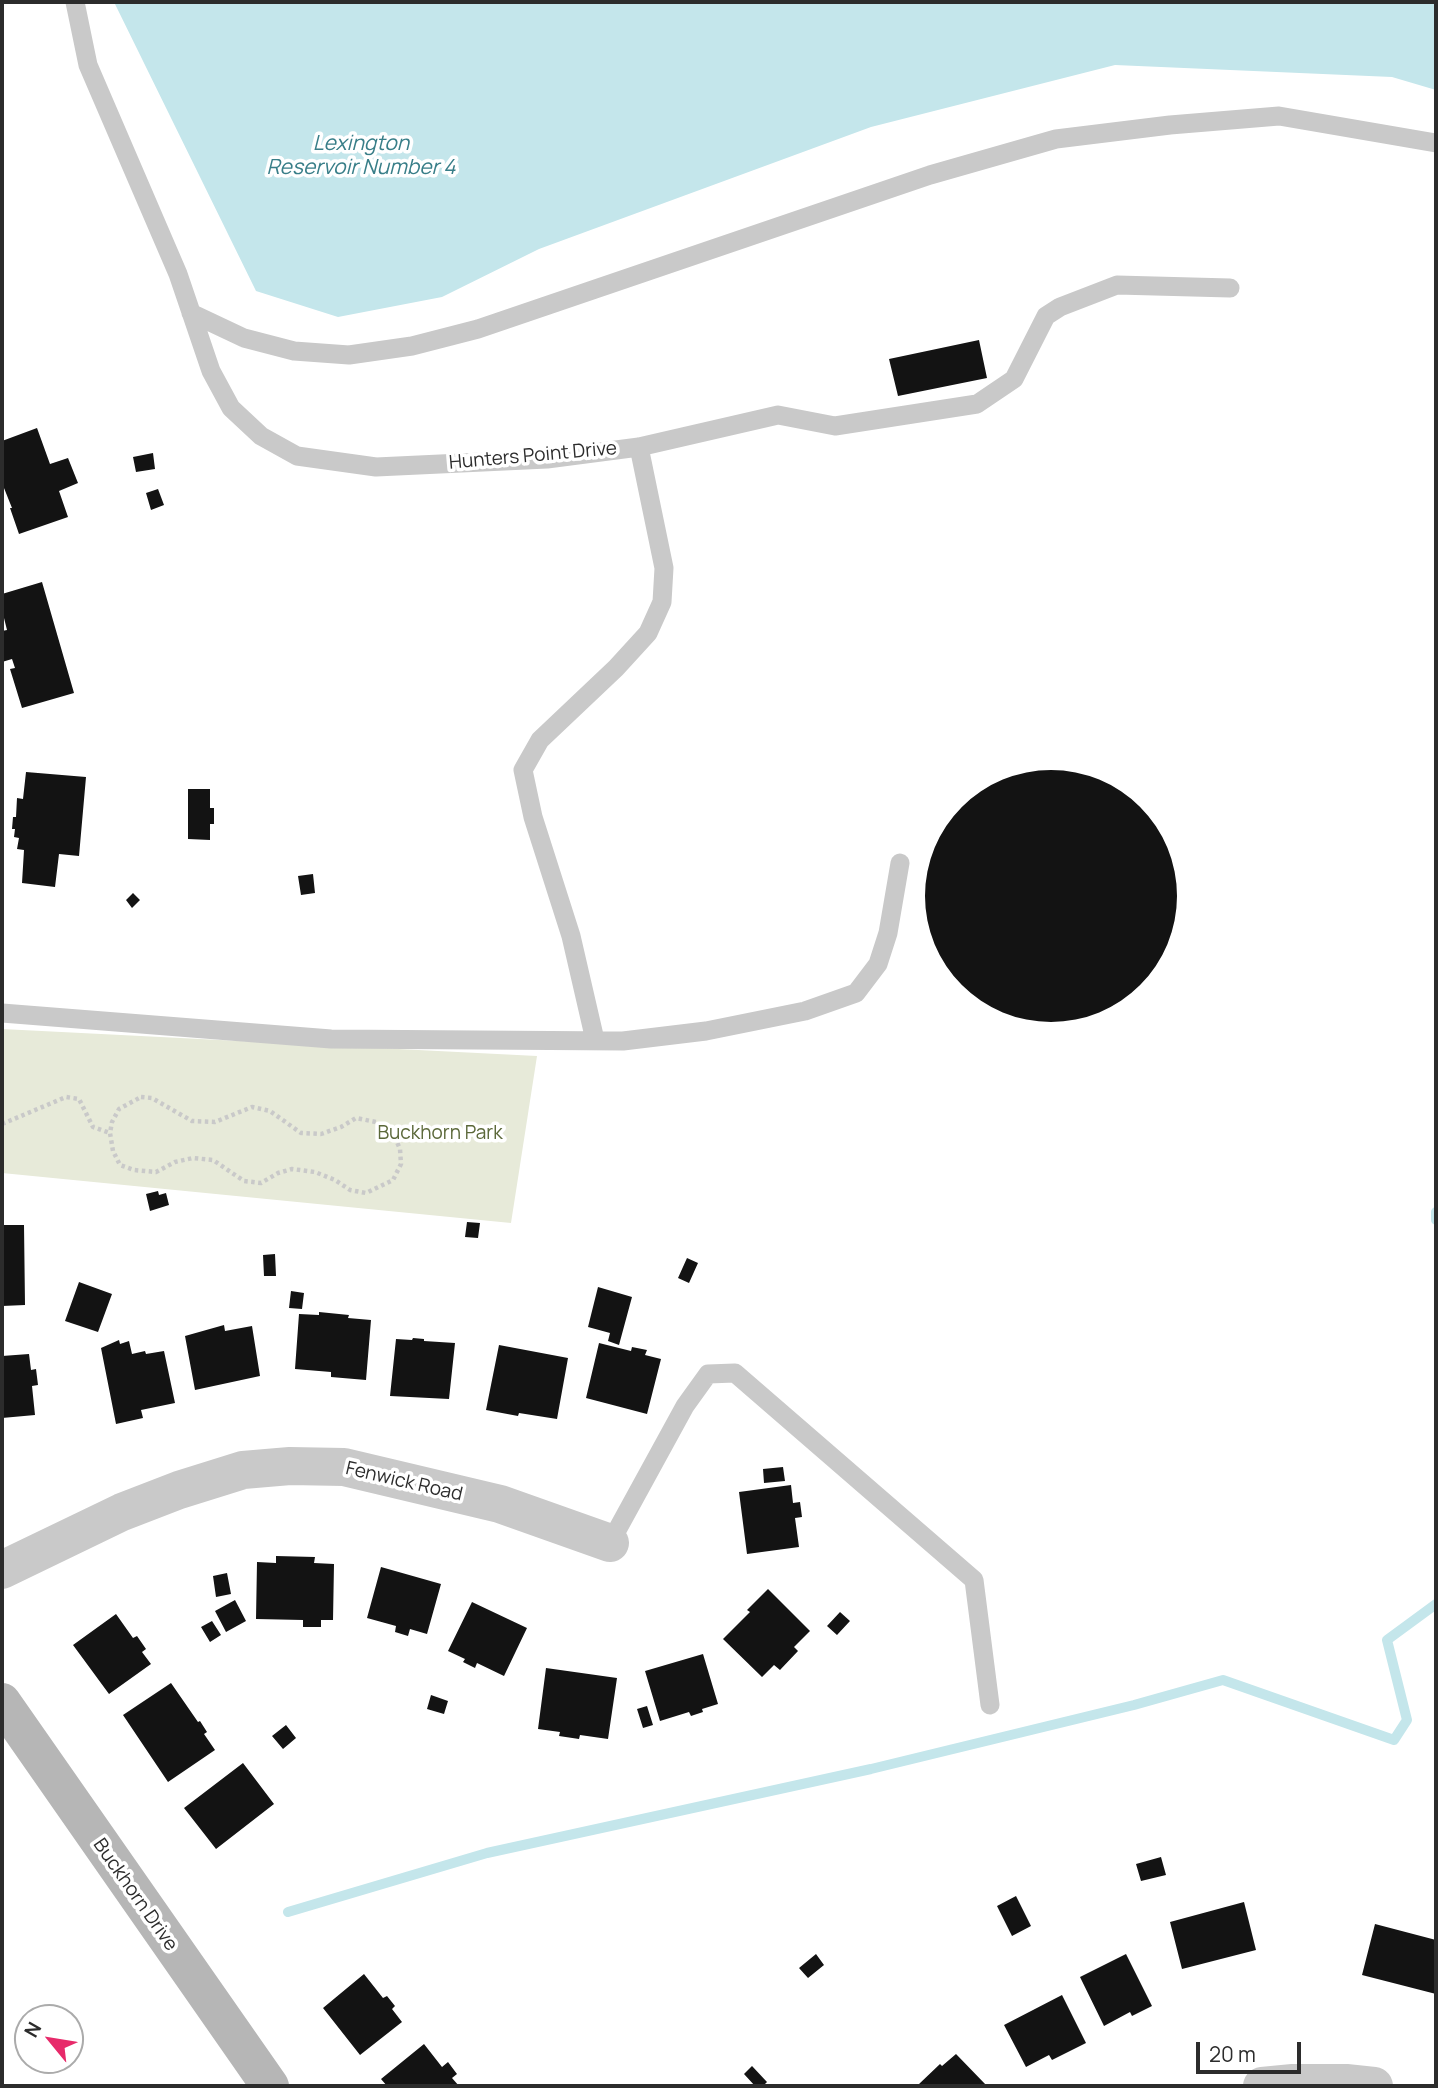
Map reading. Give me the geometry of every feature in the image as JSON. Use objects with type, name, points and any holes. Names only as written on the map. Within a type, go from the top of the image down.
[{"type":"street","name":"Fenwick Road","points":[[2,1570],[122,1512],[179,1490],[243,1470],[290,1466],[344,1467],[500,1504],[610,1543]]},
{"type":"street","name":"Buckhorn Drive","points":[[2,1702],[270,2086]]},
{"type":"street","points":[[1262,2086],[1346,2083],[1374,2086]]},
{"type":"lane","name":"Hunters Point Drive","points":[[75,2],[88,65],[178,274],[211,372],[231,408],[261,436],[297,456],[376,467],[547,459],[639,447],[778,415],[835,426],[977,404],[1014,379],[1046,316],[1060,307],[1117,285],[1230,288]]},
{"type":"lane","points":[[191,313],[244,338],[294,351],[349,355],[412,346],[478,329],[930,175],[1056,139],[1170,125],[1279,117],[1436,143]]},
{"type":"lane","points":[[595,1040],[571,936],[533,817],[523,770],[540,740],[648,634],[662,602],[664,568],[639,447]]},
{"type":"lane","points":[[2,1013],[331,1039],[623,1041],[706,1031],[804,1011],[856,993],[878,964],[888,933],[900,863]]},
{"type":"lane","points":[[610,1543],[685,1406],[708,1374],[735,1373],[974,1580],[990,1705]]},
{"type":"path","points":[[2,1124],[66,1097],[79,1099],[93,1127],[110,1133]]},
{"type":"path","points":[[141,1097],[152,1098],[192,1121],[215,1122],[252,1107],[270,1111],[301,1133],[321,1134],[356,1118],[376,1122],[393,1133],[400,1149],[401,1164],[393,1180],[366,1193],[350,1191],[335,1180],[315,1172],[292,1169],[261,1183],[244,1181],[213,1160],[193,1157],[175,1162],[156,1172],[134,1170],[120,1165],[113,1151],[110,1133],[112,1122],[119,1110],[141,1097]]},
{"type":"green space","name":"Buckhorn Park","points":[[2,1029],[537,1056],[511,1223],[2,1173]]},
{"type":"water","name":"Lexington Reservoir Number 4","points":[[114,2],[1436,2],[1436,90],[1392,77],[1115,65],[871,127],[539,249],[442,297],[338,317],[256,291]]},
{"type":"building","points":[[979,340],[987,378],[898,396],[889,359]]},
{"type":"building","points":[[37,428],[50,464],[68,458],[78,483],[59,491],[68,517],[19,534],[2,483],[2,441]]},
{"type":"building","points":[[153,453],[155,469],[136,472],[133,457]]},
{"type":"building","points":[[158,489],[164,505],[151,510],[146,493]]},
{"type":"building","points":[[42,582],[74,693],[22,708],[10,669],[15,668],[12,659],[2,662],[2,631],[7,630],[2,610],[2,594]]},
{"type":"building","points":[[1051,770],[1088,775],[1121,791],[1140,807],[1156,826],[1172,859],[1177,896],[1172,933],[1156,966],[1140,985],[1121,1001],[1088,1017],[1051,1022],[1014,1017],[981,1001],[962,985],[946,966],[930,933],[925,896],[930,859],[946,826],[962,807],[981,791],[1014,775]]},
{"type":"building","points":[[26,772],[86,777],[79,856],[59,854],[55,887],[22,883],[24,850],[17,849],[19,838],[14,837],[15,829],[12,829],[17,798],[23,799]]},
{"type":"building","points":[[188,789],[210,789],[210,808],[214,808],[214,824],[210,824],[210,840],[188,839]]},
{"type":"building","points":[[313,874],[315,893],[301,895],[298,876]]},
{"type":"building","points":[[133,893],[140,900],[132,908],[126,900]]},
{"type":"building","points":[[158,1191],[159,1195],[166,1193],[169,1205],[150,1211],[146,1194]]},
{"type":"building","points":[[467,1222],[480,1223],[478,1238],[465,1237]]},
{"type":"building","points":[[2,1225],[24,1225],[25,1305],[2,1306]]},
{"type":"building","points":[[275,1254],[276,1276],[264,1276],[263,1255]]},
{"type":"building","points":[[687,1258],[698,1263],[689,1283],[678,1278]]},
{"type":"building","points":[[79,1282],[112,1294],[98,1332],[65,1321]]},
{"type":"building","points":[[598,1287],[632,1297],[619,1345],[608,1341],[610,1333],[588,1327]]},
{"type":"building","points":[[291,1291],[304,1293],[302,1309],[289,1308]]},
{"type":"building","points":[[319,1312],[371,1320],[366,1380],[331,1377],[331,1372],[295,1369],[299,1314],[319,1315]]},
{"type":"building","points":[[224,1325],[225,1331],[252,1326],[260,1376],[195,1390],[185,1336]]},
{"type":"building","points":[[413,1338],[455,1343],[449,1399],[390,1396],[396,1339]]},
{"type":"building","points":[[119,1340],[120,1344],[129,1341],[132,1354],[164,1351],[175,1403],[141,1410],[143,1418],[116,1424],[101,1348]]},
{"type":"building","points":[[599,1343],[631,1351],[632,1347],[647,1350],[645,1355],[661,1359],[647,1414],[586,1398]]},
{"type":"building","points":[[499,1345],[568,1358],[557,1419],[486,1410]]},
{"type":"building","points":[[29,1354],[31,1370],[36,1369],[38,1385],[32,1386],[35,1415],[2,1418],[2,1356]]},
{"type":"building","points":[[783,1467],[785,1481],[764,1483],[763,1469]]},
{"type":"building","points":[[791,1485],[793,1503],[800,1502],[802,1517],[795,1518],[799,1547],[747,1554],[739,1492]]},
{"type":"building","points":[[276,1556],[315,1557],[314,1563],[334,1564],[333,1620],[321,1620],[321,1627],[303,1627],[303,1620],[256,1619],[257,1562],[276,1563]]},
{"type":"building","points":[[381,1567],[441,1584],[427,1634],[410,1629],[408,1636],[395,1632],[396,1626],[367,1618]]},
{"type":"building","points":[[227,1573],[231,1594],[216,1597],[213,1576]]},
{"type":"building","points":[[768,1589],[810,1631],[794,1647],[798,1651],[780,1670],[774,1665],[762,1677],[723,1639]]},
{"type":"building","points":[[235,1600],[246,1621],[226,1632],[215,1611]]},
{"type":"building","points":[[472,1602],[527,1628],[504,1676],[477,1663],[475,1668],[463,1662],[465,1659],[448,1651]]},
{"type":"building","points":[[840,1612],[850,1621],[837,1635],[827,1626]]},
{"type":"building","points":[[116,1614],[133,1638],[137,1636],[146,1649],[142,1652],[151,1664],[109,1694],[73,1645]]},
{"type":"building","points":[[212,1621],[221,1635],[210,1642],[201,1627]]},
{"type":"building","points":[[703,1654],[718,1704],[691,1716],[689,1712],[660,1721],[645,1671]]},
{"type":"building","points":[[546,1668],[617,1678],[608,1739],[580,1735],[579,1739],[559,1736],[560,1732],[538,1729]]},
{"type":"building","points":[[171,1683],[198,1722],[200,1721],[207,1732],[204,1734],[215,1750],[168,1782],[123,1715]]},
{"type":"building","points":[[431,1695],[448,1701],[444,1714],[427,1709]]},
{"type":"building","points":[[647,1706],[653,1725],[643,1728],[637,1709]]},
{"type":"building","points":[[286,1725],[296,1738],[283,1749],[272,1736]]},
{"type":"building","points":[[243,1763],[274,1804],[216,1849],[184,1808]]},
{"type":"building","points":[[1161,1857],[1166,1875],[1141,1881],[1136,1864]]},
{"type":"building","points":[[1016,1896],[1031,1926],[1012,1936],[997,1906]]},
{"type":"building","points":[[1244,1902],[1256,1950],[1182,1969],[1170,1922]]},
{"type":"building","points":[[1375,1924],[1436,1940],[1436,1994],[1362,1975]]},
{"type":"building","points":[[816,1954],[824,1965],[808,1978],[799,1968]]},
{"type":"building","points":[[1126,1954],[1152,2006],[1132,2016],[1130,2012],[1104,2026],[1080,1977]]},
{"type":"building","points":[[364,1974],[383,1998],[387,1996],[395,2006],[392,2009],[402,2022],[360,2055],[323,2008]]},
{"type":"building","points":[[1062,1995],[1086,2043],[1052,2060],[1049,2055],[1026,2067],[1004,2025]]},
{"type":"building","points":[[424,2044],[442,2067],[448,2062],[457,2074],[452,2078],[459,2086],[387,2086],[381,2079]]},
{"type":"building","points":[[956,2054],[987,2086],[919,2084],[940,2064],[942,2066]]},
{"type":"building","points":[[752,2066],[767,2082],[763,2086],[755,2086],[744,2074]]},
{"type":"waterway","points":[[1436,1212],[1436,1220]]},
{"type":"waterway","points":[[288,1912],[487,1853],[871,1769],[1134,1705],[1223,1680],[1394,1740],[1407,1720],[1387,1640],[1436,1604]]}]
